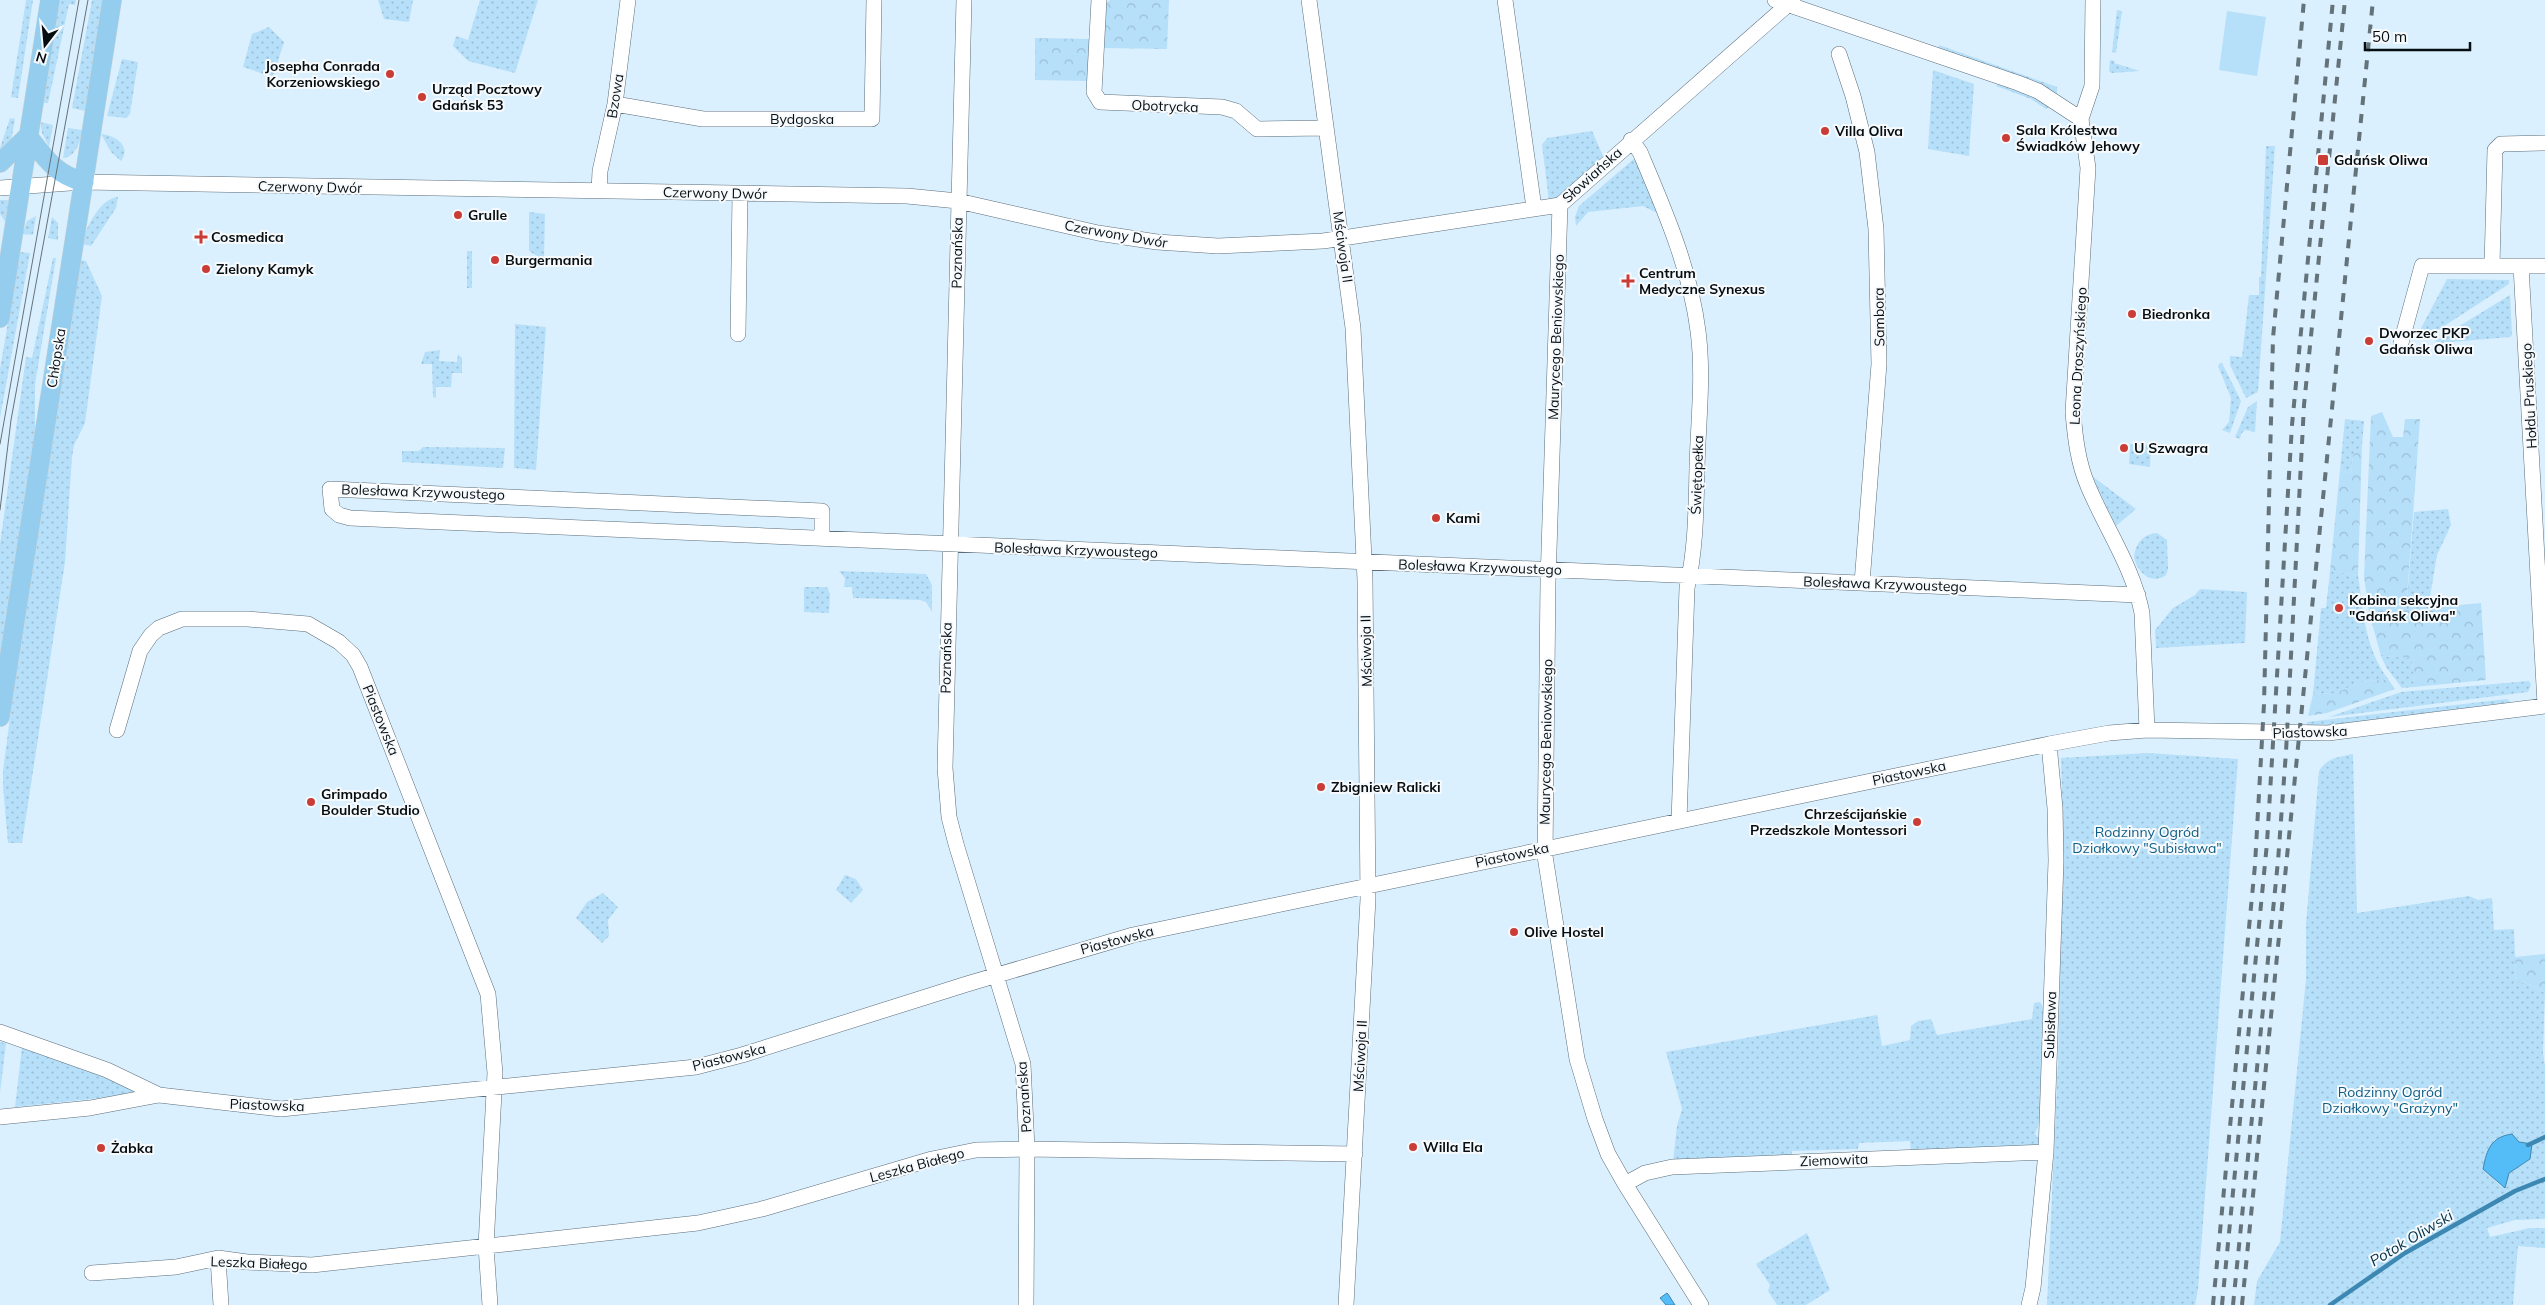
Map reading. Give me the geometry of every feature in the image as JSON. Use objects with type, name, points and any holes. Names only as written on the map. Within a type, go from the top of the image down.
[{"type":"main road","points":[[0,318],[50,0]]},
{"type":"main road","name":"Chłopska","points":[[0,717],[112,0]]},
{"type":"main road","points":[[0,163],[28,136]]},
{"type":"main road","points":[[28,136],[53,168],[69,179],[84,182]]},
{"type":"main road","points":[[0,216],[13,231]]},
{"type":"street","name":"Bzowa","points":[[599,191],[600,171],[615,104],[628,0]]},
{"type":"street","name":"Bydgoska","points":[[615,104],[703,119],[872,119],[874,0]]},
{"type":"street","name":"Poznańska","points":[[964,0],[951,545],[948,572],[945,736],[947,799],[956,844],[1023,1064],[1027,1149],[1026,1305]]},
{"type":"street","name":"Obotrycka","points":[[1098,0],[1094,92],[1100,102],[1222,108],[1236,111],[1257,129],[1326,128]]},
{"type":"street","name":"Mściwoja II","points":[[1309,0],[1353,328],[1362,562],[1365,580],[1368,885],[1346,1305]]},
{"type":"street","points":[[1504,0],[1534,208]]},
{"type":"street","name":"Leona Droszyńskiego","points":[[2093,0],[2092,86],[2081,119],[2088,168],[2073,412],[2075,441],[2087,484],[2114,538],[2138,595],[2142,613],[2147,730]]},
{"type":"street","points":[[1785,1],[2018,83],[2038,91],[2081,119]]},
{"type":"street","name":"Słowiańska","points":[[1341,239],[1560,204],[1785,1]]},
{"type":"street","name":"Sambora","points":[[1839,54],[1853,96],[1867,152],[1876,229],[1879,364],[1862,583]]},
{"type":"street","name":"Świętopełka","points":[[1631,140],[1640,152],[1682,257],[1690,282],[1699,333],[1700,378],[1694,558],[1687,588],[1679,822]]},
{"type":"street","points":[[2492,266],[2495,150],[2501,144],[2545,143]]},
{"type":"street","name":"Czerwony Dwór","points":[[0,188],[84,182],[907,196],[958,200],[1098,233],[1157,242],[1218,246],[1297,244],[1341,239]]},
{"type":"street","points":[[738,334],[740,194]]},
{"type":"street","name":"Maurycego Beniowskiego","points":[[1560,204],[1549,570],[1545,849],[1580,1070],[1608,1154],[1701,1305]]},
{"type":"street","points":[[2400,343],[2422,266],[2545,266]]},
{"type":"street","name":"Hołdu Pruskiego","points":[[2521,266],[2540,506],[2545,705]]},
{"type":"street","name":"Bolesława Krzywoustego","points":[[822,538],[822,511],[330,489],[332,509],[338,515],[350,518],[2138,595]]},
{"type":"street","name":"Piastowska","points":[[117,730],[142,647],[160,628],[182,618],[248,619],[308,624],[328,635],[353,655],[360,667],[484,979],[494,1037],[494,1088]]},
{"type":"street","name":"Piastowska","points":[[0,1032],[108,1070],[159,1094],[282,1109],[709,1064],[996,975],[1134,935],[2049,744],[2109,733],[2147,730],[2328,733],[2545,705]]},
{"type":"street","name":"Subisława","points":[[2029,1305],[2033,1288],[2046,1152],[2056,843],[2049,744]]},
{"type":"street","points":[[490,1305],[486,1246],[494,1088]]},
{"type":"street","name":"Piastowska","points":[[0,1117],[90,1108],[159,1094]]},
{"type":"street","name":"Leszka Białego","points":[[92,1273],[176,1267],[218,1258],[264,1263],[312,1265],[707,1221],[762,1209],[932,1159],[976,1150],[1027,1149],[1355,1154]]},
{"type":"street","name":"Ziemowita","points":[[1625,1184],[1645,1174],[1672,1167],[2046,1152]]},
{"type":"street","points":[[218,1258],[221,1305]]},
{"type":"green space","points":[[26,0],[33,0],[18,98],[11,97]]},
{"type":"green space","points":[[59,0],[76,0],[75,5],[69,4],[48,103],[43,103]]},
{"type":"green space","points":[[92,0],[103,0],[85,111],[72,108]]},
{"type":"green space","points":[[378,0],[413,0],[409,22],[384,19]]},
{"type":"green space","points":[[480,0],[538,0],[515,73],[468,61],[453,46],[456,36],[468,40]]},
{"type":"green space","points":[[1110,0],[1169,0],[1167,49],[1104,48],[1106,3]]},
{"type":"green space","points":[[2117,10],[2122,11],[2116,53],[2112,52]]},
{"type":"green space","points":[[2227,11],[2266,17],[2257,76],[2219,70]]},
{"type":"green space","points":[[269,27],[284,42],[273,77],[243,67],[252,34]]},
{"type":"green space","points":[[1035,38],[1090,39],[1088,81],[1035,80]]},
{"type":"green space","points":[[1939,45],[2057,87],[2057,95],[1938,49]]},
{"type":"green space","points":[[122,59],[138,62],[130,114],[126,118],[107,116]]},
{"type":"green space","points":[[2110,60],[2140,71],[2112,73],[2109,71]]},
{"type":"green space","points":[[1933,70],[1974,84],[1969,156],[1928,149]]},
{"type":"green space","points":[[1998,84],[2038,99],[2050,106],[2046,109],[2031,99],[1996,86]]},
{"type":"green space","points":[[10,118],[15,119],[11,141],[0,159],[0,148]]},
{"type":"green space","points":[[40,122],[53,125],[49,147],[42,133]]},
{"type":"green space","points":[[68,128],[83,130],[79,144],[74,152],[63,158]]},
{"type":"green space","points":[[1592,131],[1603,156],[1556,200],[1549,201],[1542,145],[1547,138]]},
{"type":"green space","points":[[101,134],[116,139],[123,146],[124,156],[121,161],[111,152]]},
{"type":"green space","points":[[2266,146],[2275,146],[2258,392],[2246,398],[2230,365],[2230,356],[2242,357],[2249,295],[2259,295]]},
{"type":"green space","points":[[1635,158],[1659,214],[1643,206],[1588,212],[1576,226],[1575,217],[1579,206]]},
{"type":"green space","points":[[118,197],[116,208],[91,246],[82,244],[86,230],[99,208],[111,199]]},
{"type":"green space","points":[[0,200],[10,200],[7,224],[0,214]]},
{"type":"green space","points":[[529,212],[545,214],[544,260],[529,251]]},
{"type":"green space","points":[[36,216],[33,235],[22,234],[27,221]]},
{"type":"green space","points":[[52,217],[58,223],[58,240],[48,238]]},
{"type":"green space","points":[[467,251],[472,251],[472,288],[467,288]]},
{"type":"green space","points":[[20,252],[30,253],[0,418],[0,369]]},
{"type":"green space","points":[[53,258],[56,258],[35,384],[35,436],[0,658],[0,544],[26,357],[32,358]]},
{"type":"green space","points":[[80,260],[86,261],[102,296],[85,423],[74,445],[72,457],[65,562],[22,843],[8,843],[3,771]]},
{"type":"green space","points":[[2447,279],[2509,280],[2509,284],[2424,339],[2419,332]]},
{"type":"green space","points":[[2510,295],[2512,335],[2510,337],[2440,343],[2435,341]]},
{"type":"green space","points":[[515,324],[546,327],[536,470],[514,468]]},
{"type":"green space","points":[[440,350],[439,361],[457,362],[458,354],[462,358],[462,373],[452,373],[451,387],[436,387],[436,398],[433,397],[432,364],[421,364],[425,352]]},
{"type":"green space","points":[[2222,363],[2241,401],[2230,433],[2222,430],[2229,422],[2231,398],[2218,366]]},
{"type":"green space","points":[[2257,401],[2255,432],[2245,430],[2241,434],[2240,439],[2235,437],[2248,407]]},
{"type":"green space","points":[[2382,412],[2393,437],[2403,437],[2405,419],[2420,419],[2406,610],[2481,603],[2486,680],[2414,687],[2412,658],[2381,656],[2369,612],[2364,577],[2371,416]]},
{"type":"green space","points":[[2345,419],[2364,421],[2362,445],[2353,455],[2351,474],[2340,470]]},
{"type":"green space","points":[[2130,444],[2151,445],[2150,467],[2129,464]]},
{"type":"green space","points":[[2362,445],[2358,575],[2330,571],[2340,470],[2351,474],[2353,455]]},
{"type":"green space","points":[[423,447],[505,448],[503,468],[402,462],[402,451],[419,451]]},
{"type":"green space","points":[[2092,476],[2136,509],[2116,526]]},
{"type":"green space","points":[[2448,509],[2451,525],[2437,555],[2428,609],[2406,611],[2414,512]]},
{"type":"green space","points":[[2157,533],[2167,540],[2168,569],[2166,575],[2155,579],[2141,572],[2134,556],[2136,547],[2144,537]]},
{"type":"green space","points":[[839,571],[926,574],[932,585],[932,612],[926,602],[920,600],[853,598],[852,587],[844,587],[845,578]]},
{"type":"green space","points":[[2330,571],[2358,575],[2366,629],[2374,655],[2388,679],[2362,682],[2335,693],[2313,694],[2321,608],[2326,608]]},
{"type":"green space","points":[[804,587],[827,587],[830,594],[829,613],[804,612]]},
{"type":"green space","points":[[2200,589],[2247,592],[2245,643],[2156,648],[2155,630],[2173,608],[2195,595]]},
{"type":"green space","points":[[2381,656],[2412,658],[2414,687],[2402,688],[2386,667]]},
{"type":"green space","points":[[2388,679],[2395,689],[2327,713],[2308,716],[2313,694],[2335,693],[2362,682]]},
{"type":"green space","points":[[2529,681],[2531,685],[2528,692],[2329,717],[2401,692]]},
{"type":"green space","points":[[2507,699],[2511,702],[2333,725],[2307,725],[2307,722]]},
{"type":"green space","name":"Rodzinny Ogród Działkowy \"Subisława\"","points":[[2148,753],[2238,759],[2198,1289],[2195,1305],[2047,1305],[2058,1063],[2063,825],[2061,758]]},
{"type":"green space","name":"Rodzinny Ogród Działkowy \"Grażyny\"","points":[[2353,754],[2357,913],[2469,896],[2478,900],[2492,898],[2494,930],[2514,929],[2516,982],[2527,983],[2545,993],[2543,1053],[2545,1066],[2545,1219],[2515,1220],[2487,1228],[2490,1237],[2530,1228],[2545,1228],[2545,1248],[2518,1246],[2513,1305],[2254,1305],[2257,1281],[2280,1242],[2306,979],[2306,924],[2319,771],[2329,761]],"holes":[[[2495,1139],[2532,1144],[2530,1159],[2508,1173],[2502,1187],[2483,1169],[2489,1149]]]},
{"type":"green space","points":[[845,875],[856,879],[863,890],[851,903],[836,890]]},
{"type":"green space","points":[[603,893],[618,907],[608,920],[609,936],[602,943],[576,918],[587,902]]},
{"type":"green space","points":[[2545,954],[2545,993],[2527,983],[2516,982],[2515,957]]},
{"type":"green space","points":[[2040,1002],[2043,1007],[2040,1120],[2035,1134],[2039,1139],[2037,1146],[1911,1152],[1910,1141],[1859,1143],[1858,1149],[1792,1151],[1792,1156],[1673,1161],[1677,1126],[1682,1109],[1666,1052],[1877,1015],[1882,1046],[1910,1040],[1911,1026],[1918,1021],[1931,1019],[1937,1035],[2032,1019],[2034,1003]]},
{"type":"green space","points":[[0,1042],[6,1043],[0,1093]]},
{"type":"green space","points":[[22,1047],[138,1090],[138,1094],[15,1107]]},
{"type":"green space","points":[[1807,1233],[1830,1290],[1806,1305],[1777,1305],[1768,1291],[1770,1285],[1756,1264]]},
{"type":"water","points":[[2512,1134],[2519,1142],[2532,1144],[2530,1159],[2509,1173],[2505,1188],[2483,1169],[2491,1145],[2499,1138]]},
{"type":"water","points":[[1667,1293],[1675,1305],[1666,1305],[1660,1298]]},
{"type":"waterway","name":"Potok Oliwski","points":[[2528,1145],[2545,1137]]},
{"type":"waterway","name":"Potok Oliwski","points":[[2330,1305],[2405,1253],[2515,1191],[2545,1179]]},
{"type":"tram line","points":[[0,444],[79,0]]},
{"type":"tram line","points":[[0,510],[11,420],[88,0]]},
{"type":"railway","points":[[2213,1305],[2255,865],[2264,704],[2273,338],[2304,0]]},
{"type":"railway","points":[[2222,1305],[2267,843],[2292,425],[2333,0]]},
{"type":"railway","points":[[2233,1305],[2278,861],[2286,752],[2304,405],[2345,0]]},
{"type":"railway","points":[[2242,1305],[2373,0]]},
{"type":"place","name":"Josepha Conrada Korzeniowskiego","points":[[390,74]]},
{"type":"place","name":"Urząd Pocztowy Gdańsk 53","points":[[422,97]]},
{"type":"place","name":"Villa Oliva","points":[[1825,131]]},
{"type":"place","name":"Sala Królestwa Świadków Jehowy","points":[[2006,138]]},
{"type":"place","name":"Gdańsk Oliwa","points":[[2323,160]]},
{"type":"place","name":"Grulle","points":[[458,215]]},
{"type":"place","name":"Cosmedica","points":[[201,237]]},
{"type":"place","name":"Burgermania","points":[[495,260]]},
{"type":"place","name":"Zielony Kamyk","points":[[206,269]]},
{"type":"place","name":"Centrum Medyczne Synexus","points":[[1628,281]]},
{"type":"place","name":"Biedronka","points":[[2132,314]]},
{"type":"place","name":"Dworzec PKP Gdańsk Oliwa","points":[[2369,341]]},
{"type":"place","name":"U Szwagra","points":[[2124,448]]},
{"type":"place","name":"Kami","points":[[1436,518]]},
{"type":"place","name":"Kabina sekcyjna \"Gdańsk Oliwa\"","points":[[2339,608]]},
{"type":"place","name":"Zbigniew Ralicki","points":[[1321,787]]},
{"type":"place","name":"Grimpado Boulder Studio","points":[[311,802]]},
{"type":"place","name":"Chrześcijańskie Przedszkole Montessori","points":[[1917,822]]},
{"type":"place","name":"Olive Hostel","points":[[1514,932]]},
{"type":"place","name":"Willa Ela","points":[[1413,1147]]},
{"type":"place","name":"Żabka","points":[[101,1148]]}]
